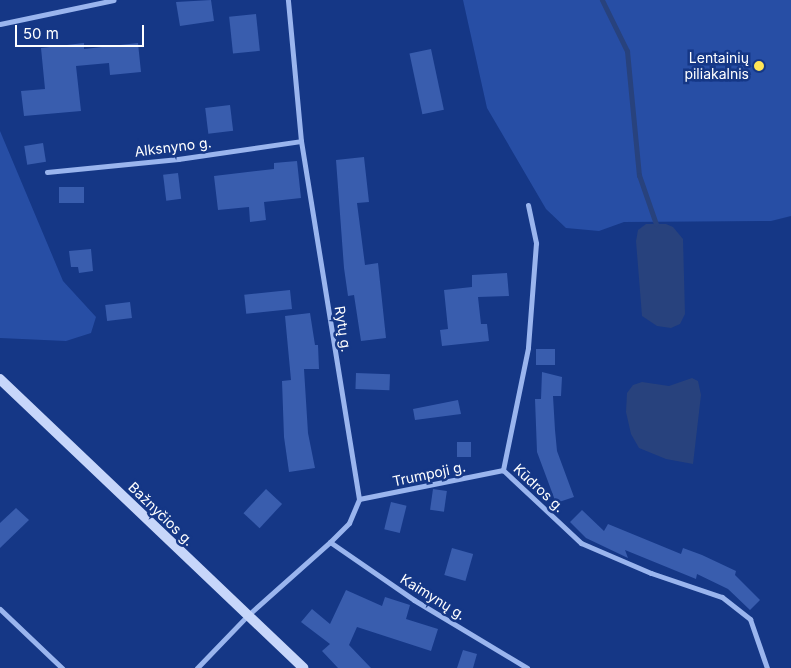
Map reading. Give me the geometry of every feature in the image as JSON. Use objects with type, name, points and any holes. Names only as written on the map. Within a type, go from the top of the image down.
[{"type":"main road","name":"Bažnyčios g.","points":[[0,379],[247,616],[304,668]]},
{"type":"street","points":[[0,24],[114,0]]},
{"type":"street","name":"Rytų g.","points":[[288,0],[301,141],[359,500]]},
{"type":"street","name":"Alksnyno g.","points":[[47,172],[178,159],[301,141]]},
{"type":"street","name":"Kūdros g.","points":[[528,205],[536,243],[528,348],[503,470],[581,543],[650,574],[722,597],[750,619],[767,668]]},
{"type":"street","name":"Trumpoji g.","points":[[359,500],[503,470]]},
{"type":"street","points":[[197,668],[247,616],[349,523],[359,500]]},
{"type":"street","name":"Kaimynų g.","points":[[330,542],[414,600],[527,668]]},
{"type":"street","points":[[0,609],[62,668]]},
{"type":"shaded area","points":[[463,0],[791,0],[791,216],[771,221],[624,222],[599,231],[566,228],[546,209],[487,108]]},
{"type":"shaded area","points":[[0,131],[63,281],[96,317],[91,333],[66,341],[0,338]]},
{"type":"shaded area","points":[[646,224],[666,224],[673,227],[683,239],[685,314],[680,324],[671,328],[657,326],[642,316],[636,241],[638,230]]},
{"type":"shaded area","points":[[692,378],[698,381],[701,395],[693,464],[666,459],[639,448],[631,434],[626,412],[627,393],[633,385],[642,382],[669,386]]},
{"type":"building","points":[[211,0],[214,21],[180,26],[176,2]]},
{"type":"building","points":[[256,14],[260,51],[233,54],[229,17]]},
{"type":"building","points":[[84,43],[84,49],[138,43],[141,72],[110,75],[109,63],[76,66],[81,111],[24,116],[21,91],[45,89],[41,48]]},
{"type":"building","points":[[431,49],[444,110],[422,114],[409,54]]},
{"type":"building","points":[[230,105],[233,131],[208,134],[205,108]]},
{"type":"building","points":[[43,143],[46,162],[27,165],[24,146]]},
{"type":"building","points":[[364,157],[369,202],[357,203],[365,265],[378,263],[386,338],[361,341],[354,295],[348,296],[344,268],[336,160]]},
{"type":"building","points":[[297,161],[301,198],[264,202],[266,220],[250,222],[249,207],[218,210],[214,176],[274,169],[274,163]]},
{"type":"building","points":[[178,173],[181,199],[166,201],[163,175]]},
{"type":"building","points":[[59,187],[84,187],[84,203],[59,203]]},
{"type":"building","points":[[91,249],[93,271],[79,273],[78,267],[71,267],[69,251]]},
{"type":"building","points":[[507,273],[509,296],[478,297],[481,324],[487,324],[489,341],[442,346],[440,330],[448,329],[444,290],[472,287],[472,275]]},
{"type":"building","points":[[290,290],[292,309],[246,314],[244,295]]},
{"type":"building","points":[[130,302],[132,318],[107,321],[105,305]]},
{"type":"building","points":[[310,313],[315,345],[318,345],[319,369],[304,369],[308,433],[315,468],[289,472],[284,437],[282,381],[291,380],[285,316]]},
{"type":"building","points":[[536,349],[555,349],[555,365],[536,365]]},
{"type":"building","points":[[542,372],[562,377],[561,396],[553,396],[557,451],[574,497],[556,503],[537,452],[535,399],[541,399]]},
{"type":"building","points":[[356,373],[390,374],[389,390],[355,389]]},
{"type":"building","points":[[458,400],[461,414],[415,420],[413,409]]},
{"type":"building","points":[[457,442],[471,442],[471,457],[457,457]]},
{"type":"building","points":[[266,489],[282,504],[260,528],[243,513]]},
{"type":"building","points":[[433,489],[447,491],[444,512],[430,510]]},
{"type":"building","points":[[391,502],[407,506],[400,533],[384,529]]},
{"type":"building","points":[[16,508],[29,520],[0,548],[0,523]]},
{"type":"building","points":[[582,510],[604,531],[608,524],[681,554],[683,548],[736,571],[735,575],[760,600],[750,610],[728,589],[697,574],[696,579],[625,550],[628,558],[586,538],[570,522]]},
{"type":"building","points":[[452,548],[473,554],[465,581],[444,575]]},
{"type":"building","points":[[346,590],[382,606],[385,597],[410,605],[406,619],[438,629],[431,651],[357,627],[349,645],[371,668],[338,668],[322,651],[330,644],[301,622],[312,609],[330,624]]},
{"type":"building","points":[[463,650],[477,654],[473,668],[457,668]]},
{"type":"waterway","points":[[602,0],[627,51],[639,175],[656,224]]},
{"type":"place","name":"Lentainių piliakalnis","points":[[759,66]]}]
